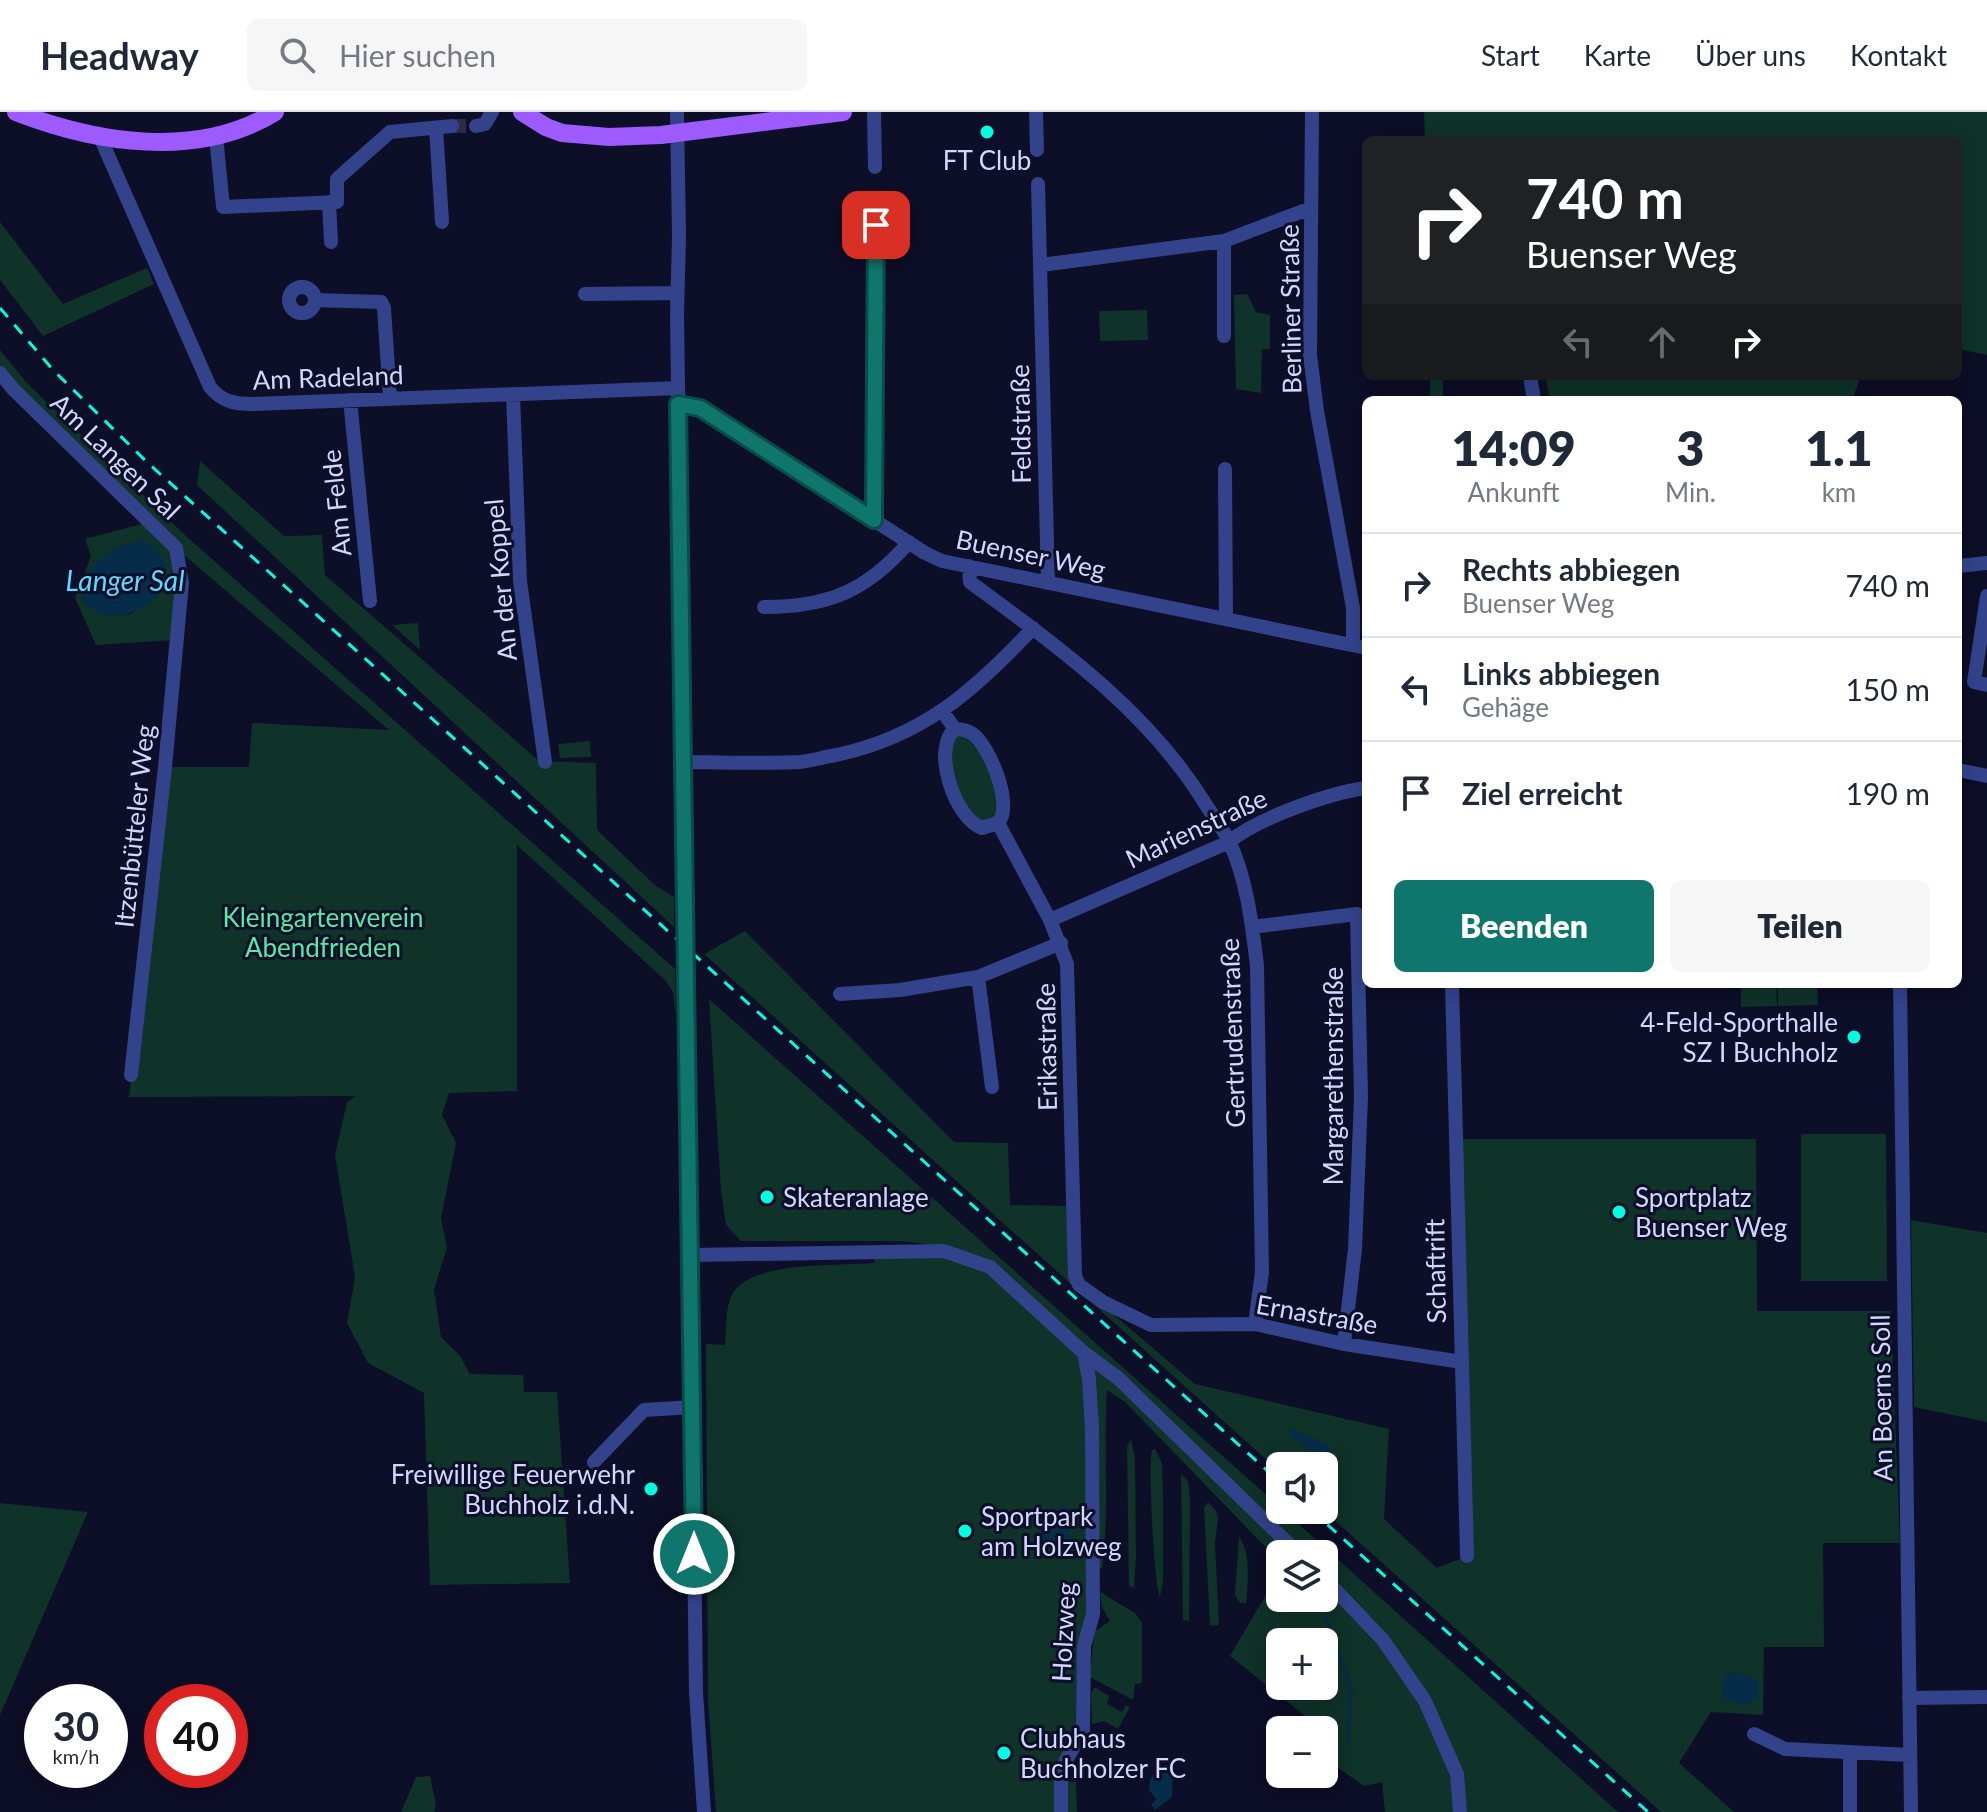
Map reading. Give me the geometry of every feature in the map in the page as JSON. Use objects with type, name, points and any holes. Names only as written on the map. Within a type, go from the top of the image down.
[{"type":"main road","points":[[16,112],[61,128],[100,137],[148,141],[216,136],[251,125],[275,112]]},
{"type":"main road","points":[[522,112],[546,127],[579,136],[609,137],[677,133],[843,112]]},
{"type":"street","points":[[476,126],[485,124],[492,112]]},
{"type":"street","points":[[677,112],[678,404],[696,1679],[704,1812]]},
{"type":"street","points":[[874,112],[875,167]]},
{"type":"street","points":[[1036,112],[1037,150]]},
{"type":"street","name":"Berliner Straße","points":[[1312,112],[1308,294],[1310,355],[1359,647]]},
{"type":"street","points":[[216,136],[223,207],[337,202],[337,179],[390,132],[452,126]]},
{"type":"street","points":[[436,128],[442,222]]},
{"type":"street","name":"Am Radeland","points":[[100,137],[216,395],[238,404],[678,388]]},
{"type":"street","name":"Feldstraße","points":[[1038,184],[1048,583]]},
{"type":"street","points":[[329,202],[331,242]]},
{"type":"street","points":[[874,520],[876,207]]},
{"type":"street","points":[[1041,265],[1224,241],[1311,208]]},
{"type":"street","points":[[1224,241],[1224,336]]},
{"type":"street","points":[[585,294],[677,293]]},
{"type":"street","points":[[315,300],[381,302],[384,308],[390,398]]},
{"type":"street","name":"Am Langen Sal","points":[[0,373],[176,548],[182,583]]},
{"type":"street","name":"An der Koppel","points":[[513,394],[520,581],[545,762]]},
{"type":"street","name":"Am Felde","points":[[350,400],[370,601]]},
{"type":"street","name":"Buenser Weg","points":[[678,404],[700,408],[942,561],[1359,647]]},
{"type":"street","points":[[1225,469],[1226,619]]},
{"type":"street","points":[[764,607],[815,604],[843,596],[873,578],[909,542]]},
{"type":"street","points":[[1962,566],[1987,563]]},
{"type":"street","name":"Gertrudenstraße","points":[[969,566],[970,582],[1102,682],[1155,734],[1194,785],[1229,842],[1252,927],[1257,966],[1262,1272],[1255,1324]]},
{"type":"street","name":"Itzenbütteler Weg","points":[[131,1075],[164,781],[182,583]]},
{"type":"street","points":[[1987,596],[1974,682],[1987,685]]},
{"type":"street","points":[[683,762],[802,762],[875,744],[905,733],[942,711],[993,670],[1033,628]]},
{"type":"street","name":"Erikastraße","points":[[942,711],[955,729],[967,731],[980,741],[996,772],[1005,811],[998,823],[1050,920],[1067,964],[1075,1276],[1079,1285]]},
{"type":"street","points":[[955,729],[945,743],[945,762],[962,813],[969,822],[982,828],[998,823]]},
{"type":"street","points":[[1962,771],[1987,776]]},
{"type":"street","name":"Marienstraße","points":[[1050,920],[1229,842],[1242,832],[1305,805],[1362,789]]},
{"type":"street","name":"Margarethenstraße","points":[[1252,927],[1357,914],[1361,1097],[1355,1249],[1344,1344]]},
{"type":"street","points":[[840,994],[900,990],[978,977],[1061,943]]},
{"type":"street","points":[[978,977],[992,1087]]},
{"type":"street","name":"Schaftrift","points":[[1452,988],[1467,1556]]},
{"type":"street","name":"An Boerns Soll","points":[[1900,988],[1911,1812]]},
{"type":"street","points":[[692,1255],[944,1251],[990,1267],[1084,1353],[1118,1378],[1285,1540]]},
{"type":"street","name":"Ernastraße","points":[[1079,1285],[1103,1302],[1151,1325],[1255,1324],[1344,1344],[1462,1362]]},
{"type":"street","name":"Holzweg","points":[[1061,1812],[1061,1769],[1083,1731],[1084,1646],[1093,1614],[1092,1428],[1084,1353]]},
{"type":"street","points":[[594,1462],[644,1410],[693,1407]]},
{"type":"street","points":[[1338,1593],[1383,1640],[1425,1701],[1457,1774],[1460,1812]]},
{"type":"street","points":[[1909,1698],[1987,1697]]},
{"type":"street","points":[[1754,1734],[1785,1749],[1910,1755]]},
{"type":"street","points":[[1850,1754],[1850,1812]]},
{"type":"green space","points":[[1424,112],[1987,112],[1987,355],[1962,350],[1962,136],[1425,136]]},
{"type":"green space","points":[[0,222],[63,304],[147,268],[154,284],[43,336],[0,280]]},
{"type":"green space","points":[[1247,294],[1256,312],[1270,315],[1270,349],[1262,349],[1261,393],[1236,389],[1234,295]]},
{"type":"green space","points":[[1147,310],[1148,340],[1100,341],[1099,311]]},
{"type":"green space","name":"Kleingartenverein Abendfrieden","points":[[0,350],[26,382],[186,536],[675,969],[676,1017],[673,992],[666,981],[517,845],[517,1091],[449,1093],[442,1115],[456,1143],[441,1218],[447,1248],[434,1289],[441,1337],[460,1356],[470,1374],[523,1375],[524,1392],[557,1392],[570,1583],[430,1585],[424,1393],[368,1363],[347,1323],[355,1277],[335,1155],[347,1102],[356,1096],[129,1097],[165,767],[249,767],[252,723],[389,730],[177,549],[176,640],[96,645],[75,598],[91,556],[85,539],[149,522],[0,373]],"holes":[[[166,570],[152,598],[127,616]]]},
{"type":"green space","points":[[1430,380],[1443,380],[1443,396],[1430,396]]},
{"type":"green space","points":[[1546,380],[1860,380],[1854,396],[1549,396]]},
{"type":"green space","points":[[200,461],[284,536],[322,535],[325,575],[539,761],[596,763],[597,830],[656,886],[674,897],[674,927],[197,485]]},
{"type":"green space","points":[[418,623],[420,650],[392,625]]},
{"type":"green space","points":[[949,734],[974,735],[1005,811],[982,828],[948,777]]},
{"type":"green space","points":[[590,741],[591,757],[560,758],[558,744]]},
{"type":"green space","points":[[745,931],[954,1142],[1008,1143],[1010,1205],[1073,1206],[1079,1285],[1195,1384],[1389,1429],[1384,1519],[1437,1568],[1467,1556],[1456,1139],[1756,1139],[1757,1311],[1891,1311],[1900,1543],[1823,1543],[1824,1647],[1764,1647],[1763,1715],[1711,1712],[1679,1763],[1734,1812],[1661,1812],[1338,1523],[1338,1452],[1266,1452],[1266,1459],[704,954]]},
{"type":"green space","points":[[1741,988],[1776,988],[1777,1006],[1741,1007]]},
{"type":"green space","points":[[1778,988],[1817,988],[1818,1005],[1778,1006]]},
{"type":"green space","points":[[709,999],[1266,1495],[1266,1524],[1299,1524],[1316,1540],[1266,1540],[1266,1548],[1125,1402],[1107,1390],[1106,1524],[1102,1569],[1099,1568],[1094,1388],[1097,1384],[1090,1379],[1092,1428],[1083,1731],[1061,1782],[1076,1782],[1077,1812],[716,1812],[708,1700],[706,1344],[725,1345],[731,1296],[746,1281],[762,1274],[800,1267],[874,1263],[875,1251],[953,1247],[899,1241],[741,1241],[726,1225],[721,1191]]},
{"type":"green space","points":[[1801,1134],[1886,1134],[1887,1281],[1801,1281]]},
{"type":"green space","points":[[1911,1220],[1987,1233],[1987,1422],[1914,1407]]},
{"type":"green space","points":[[1131,1439],[1135,1459],[1134,1588],[1129,1586],[1127,1447]]},
{"type":"green space","points":[[1155,1449],[1162,1463],[1163,1580],[1160,1597],[1151,1500],[1151,1460],[1152,1450]]},
{"type":"green space","points":[[1181,1474],[1188,1481],[1190,1500],[1189,1621],[1183,1620]]},
{"type":"green space","points":[[1208,1502],[1218,1519],[1215,1544],[1217,1626],[1210,1625],[1204,1508]]},
{"type":"green space","points":[[0,1503],[88,1512],[0,1715]]},
{"type":"green space","points":[[1239,1537],[1247,1559],[1246,1603],[1240,1603],[1235,1595]]},
{"type":"green space","points":[[1338,1560],[1618,1812],[1385,1812],[1382,1782],[1364,1786],[1338,1768],[1338,1716],[1305,1716],[1285,1700],[1338,1700],[1338,1628],[1266,1628],[1266,1685],[1230,1656],[1266,1595],[1266,1612],[1338,1612]]},
{"type":"green space","points":[[1100,1592],[1135,1613],[1142,1623],[1142,1683],[1135,1684],[1133,1700],[1090,1677],[1094,1632],[1110,1621],[1102,1607]]},
{"type":"green space","points":[[1095,1687],[1109,1696],[1107,1704],[1122,1712],[1126,1705],[1130,1707],[1118,1729],[1104,1721],[1092,1724],[1091,1693]]},
{"type":"green space","points":[[430,1776],[436,1805],[434,1812],[401,1812],[416,1777]]},
{"type":"water","name":"Langer Sal","points":[[144,540],[161,556],[166,570],[165,582],[152,601],[131,613],[108,615],[97,612],[82,600],[88,577],[99,561],[120,547]]},
{"type":"water","points":[[1292,1429],[1327,1444],[1331,1452],[1312,1452],[1290,1436]]},
{"type":"water","points":[[1062,1505],[1069,1509],[1069,1537],[1064,1542],[1040,1540],[1037,1534]]},
{"type":"water","points":[[1735,1672],[1756,1679],[1759,1688],[1756,1698],[1746,1705],[1726,1700],[1722,1691],[1725,1676]]},
{"type":"water","points":[[1167,1771],[1173,1778],[1172,1797],[1155,1810],[1151,1805],[1156,1799],[1149,1790],[1150,1780],[1155,1772]]},
{"type":"waterway","points":[[1326,1618],[1351,1688],[1348,1745]]},
{"type":"tunnel","points":[[452,126],[476,126]]},
{"type":"railway","points":[[0,308],[54,371],[149,464],[1266,1469]]},
{"type":"railway","points":[[1327,1524],[1648,1812]]},
{"type":"place","name":"FT Club","points":[[987,132]]},
{"type":"place","name":"4-Feld-Sporthalle SZ I Buchholz","points":[[1854,1037]]},
{"type":"place","name":"Skateranlage","points":[[767,1197]]},
{"type":"place","name":"Sportplatz Buenser Weg","points":[[1619,1212]]},
{"type":"place","name":"Freiwillige Feuerwehr Buchholz i.d.N.","points":[[651,1489]]},
{"type":"place","name":"Sportpark am Holzweg","points":[[965,1531]]},
{"type":"place","name":"Clubhaus Buchholzer FC","points":[[1004,1753]]},
{"type":"route","points":[[694,1554],[678,404],[700,408],[874,520],[876,225]]}]
